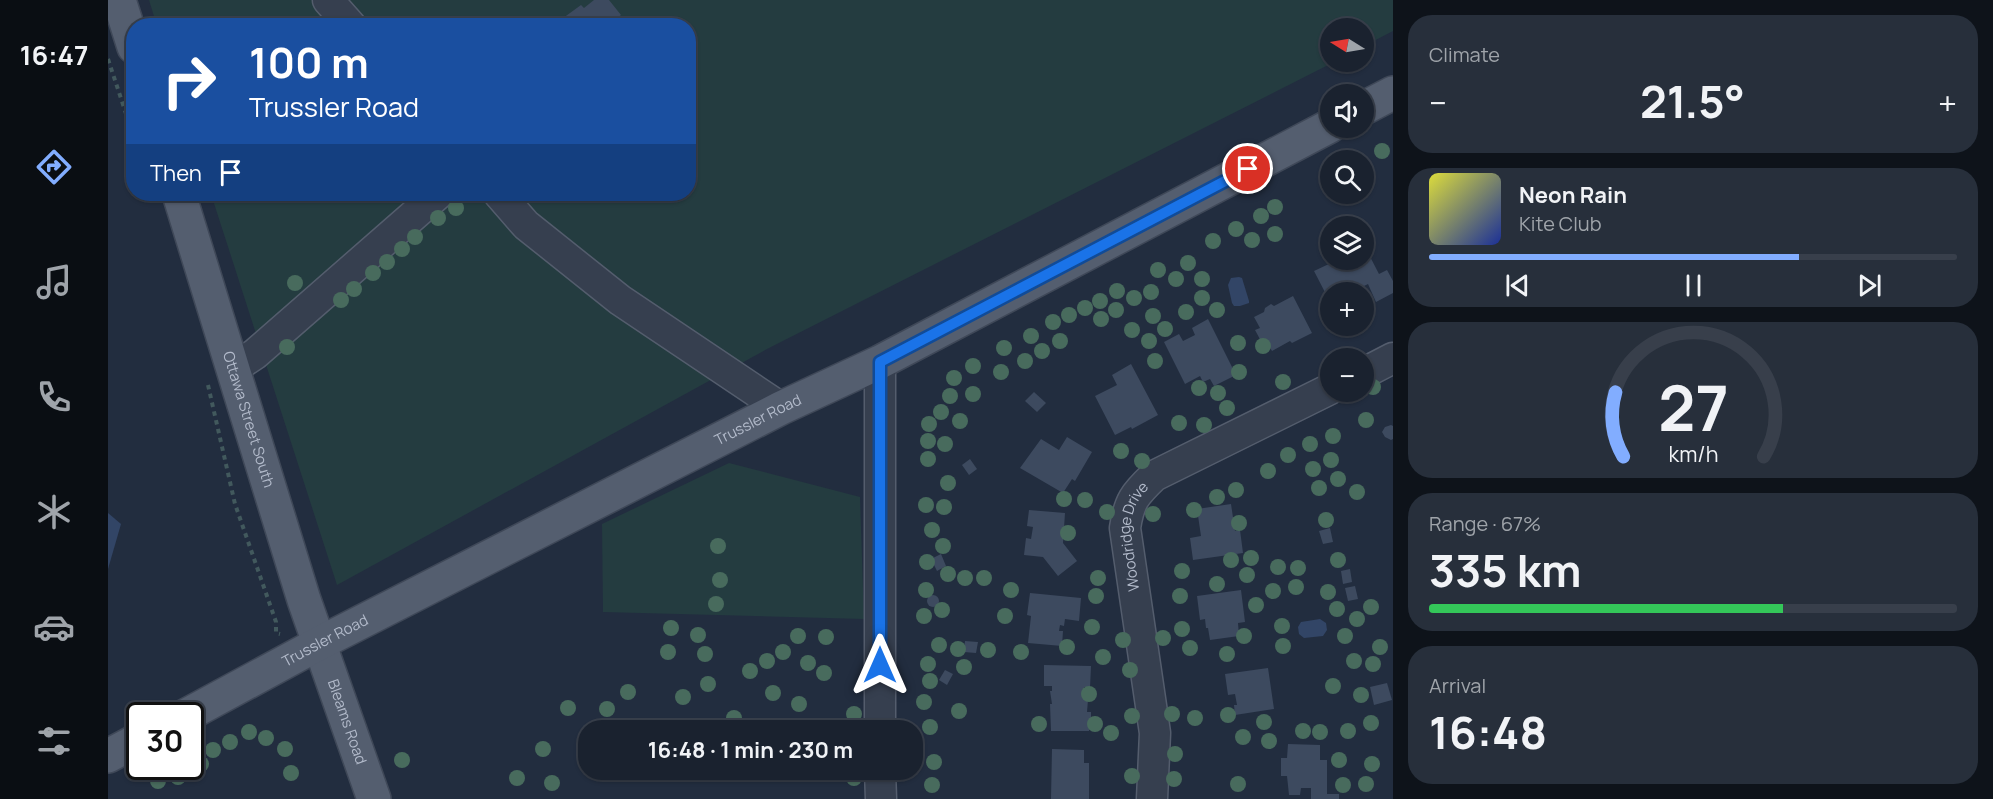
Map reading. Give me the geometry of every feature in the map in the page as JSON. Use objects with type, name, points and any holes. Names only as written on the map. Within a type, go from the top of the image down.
[{"type":"main road","points":[[119,0],[126,22]]},
{"type":"main road","points":[[1374,103],[1393,93]]},
{"type":"main road","name":"Trussler Road","points":[[204,706],[320,643],[781,408],[880,362],[1320,131]]},
{"type":"main road","name":"Ottawa Street South","points":[[181,201],[220,373],[320,643]]},
{"type":"main road","name":"Bleams Road","points":[[320,643],[374,799]]},
{"type":"main road","points":[[108,756],[126,746]]},
{"type":"street","points":[[328,0],[344,18]]},
{"type":"street","points":[[220,373],[255,354],[430,201]]},
{"type":"street","points":[[505,201],[526,225],[620,300],[781,408]]},
{"type":"street","points":[[1374,368],[1393,358]]},
{"type":"street","points":[[880,362],[880,720]]},
{"type":"street","name":"Woodridge Drive","points":[[1152,799],[1155,733],[1125,528],[1127,510],[1133,496],[1154,476],[1320,394]]},
{"type":"street","points":[[880,780],[880,799]]},
{"type":"path","points":[[108,58],[126,113]]},
{"type":"path","points":[[220,373],[235,504],[276,622],[276,633],[320,643]]},
{"type":"green space","points":[[149,0],[1393,0],[1393,31],[1374,41],[1374,18],[1320,18],[1320,69],[767,349],[337,585],[213,201],[696,201],[696,18],[155,18]]},
{"type":"green space","points":[[729,463],[860,497],[864,619],[603,612],[602,524]]},
{"type":"water","points":[[1231,278],[1242,278],[1249,303],[1234,306],[1228,285]]},
{"type":"water","points":[[108,513],[121,524],[108,569]]},
{"type":"water","points":[[1320,619],[1326,623],[1327,630],[1323,636],[1304,638],[1299,634],[1298,627],[1301,622]]},
{"type":"building","points":[[594,0],[609,0],[621,15],[617,18],[563,18],[581,5],[584,8]]},
{"type":"building","points":[[1374,264],[1379,274],[1387,270],[1393,281],[1393,293],[1376,302],[1374,282],[1320,283],[1314,271],[1320,268],[1320,270],[1374,270]]},
{"type":"building","points":[[1293,296],[1312,333],[1272,351],[1266,341],[1262,343],[1255,330],[1260,328],[1254,317],[1264,312],[1265,308],[1271,304],[1274,306]]},
{"type":"building","points":[[1208,319],[1236,375],[1214,386],[1210,379],[1203,382],[1200,376],[1185,384],[1164,342],[1179,334],[1183,341],[1195,335],[1192,328]]},
{"type":"building","points":[[1131,364],[1158,415],[1115,435],[1095,396],[1117,385],[1112,375]]},
{"type":"building","points":[[1034,392],[1046,403],[1037,412],[1025,401]]},
{"type":"building","points":[[1393,426],[1393,439],[1391,440],[1382,432],[1385,427]]},
{"type":"building","points":[[1067,437],[1092,452],[1075,481],[1072,479],[1063,493],[1020,468],[1041,439],[1059,450]]},
{"type":"building","points":[[970,459],[977,469],[969,475],[962,465]]},
{"type":"building","points":[[1231,504],[1235,531],[1240,530],[1243,553],[1193,560],[1190,538],[1201,536],[1197,509]]},
{"type":"building","points":[[1029,510],[1065,513],[1063,543],[1077,561],[1058,576],[1043,557],[1024,555],[1026,538],[1031,539],[1033,527],[1027,526]]},
{"type":"building","points":[[1330,528],[1333,542],[1323,544],[1319,531]]},
{"type":"building","points":[[941,554],[946,566],[937,571],[931,559]]},
{"type":"building","points":[[1350,569],[1352,582],[1343,584],[1341,571]]},
{"type":"building","points":[[1355,586],[1358,599],[1348,601],[1345,588]]},
{"type":"building","points":[[1241,590],[1245,622],[1238,623],[1239,636],[1210,640],[1205,619],[1200,620],[1197,596]]},
{"type":"building","points":[[1030,593],[1081,598],[1079,621],[1065,619],[1064,626],[1060,625],[1059,631],[1063,631],[1062,646],[1028,643],[1031,616],[1027,615]]},
{"type":"building","points":[[935,595],[939,601],[935,607],[931,607],[927,599]]},
{"type":"building","points":[[965,641],[978,642],[976,653],[964,652]]},
{"type":"building","points":[[1044,665],[1091,666],[1090,688],[1084,687],[1084,700],[1088,700],[1087,712],[1091,712],[1089,731],[1051,731],[1050,691],[1052,691],[1052,686],[1044,686]]},
{"type":"building","points":[[1268,668],[1274,709],[1235,715],[1234,705],[1237,705],[1235,694],[1228,695],[1225,674]]},
{"type":"building","points":[[945,670],[953,674],[947,685],[939,680]]},
{"type":"building","points":[[1387,683],[1392,700],[1374,705],[1370,687]]},
{"type":"building","points":[[1288,744],[1320,745],[1320,760],[1327,760],[1327,794],[1339,794],[1339,799],[1311,799],[1311,788],[1301,788],[1300,795],[1289,795],[1287,776],[1281,776],[1281,758],[1287,758]]},
{"type":"building","points":[[1052,749],[1084,750],[1084,763],[1089,763],[1089,799],[1051,799]]},
{"type":"route","points":[[880,665],[880,362],[1248,169]]}]
